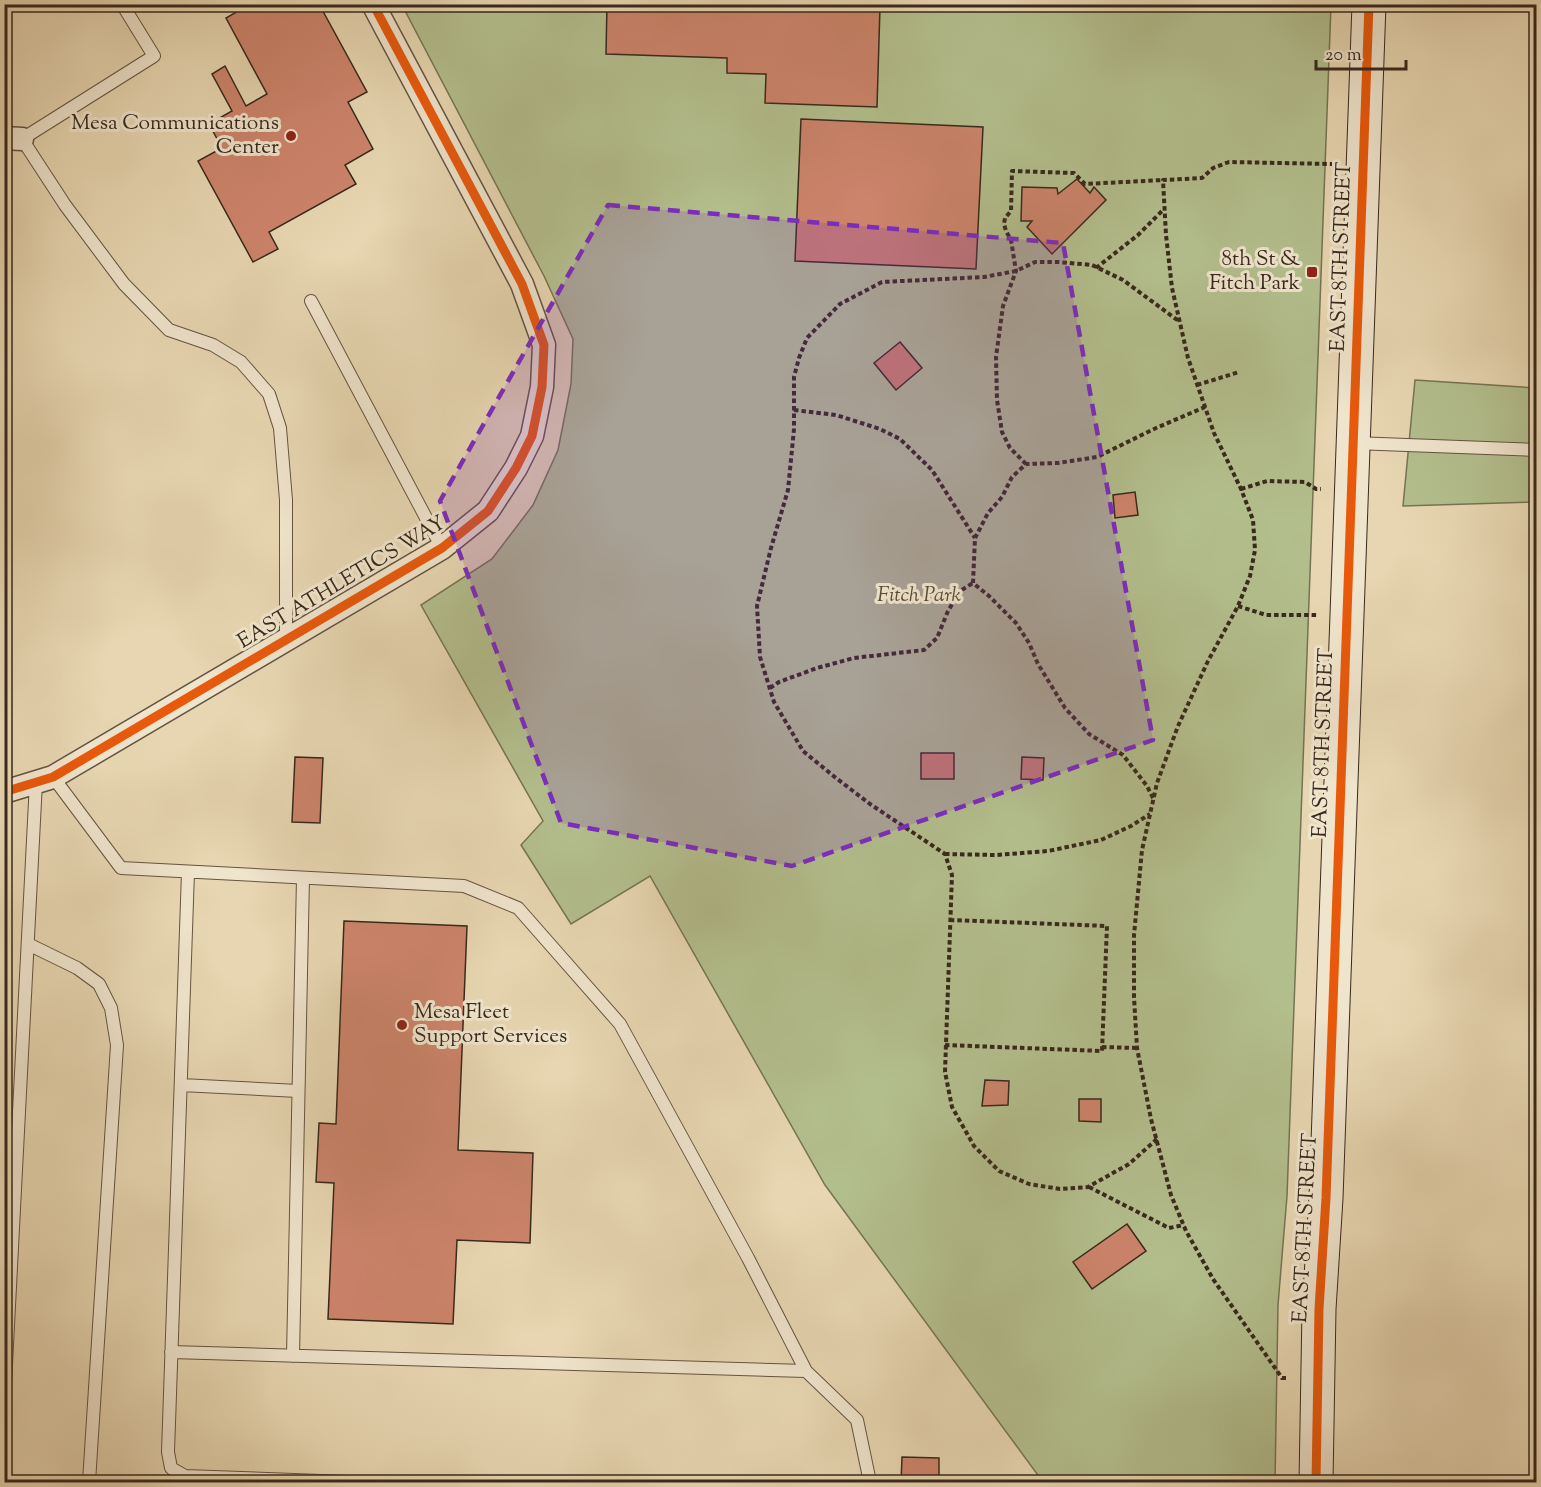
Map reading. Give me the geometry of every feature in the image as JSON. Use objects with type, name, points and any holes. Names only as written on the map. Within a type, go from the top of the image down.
[{"type":"street","name":"EAST ATHLETICS WAY","points":[[4,792],[44,780],[442,548],[488,511],[516,468],[532,436],[542,387],[544,345],[522,284],[373,4]]},
{"type":"street","name":"EAST 8TH STREET","points":[[1316,1482],[1319,1309],[1326,1197],[1352,443],[1370,4]]},
{"type":"lane","points":[[122,4],[154,56],[14,138],[124,284],[169,330],[213,345],[241,362],[269,394],[280,428],[286,500],[286,639]]},
{"type":"lane","points":[[311,301],[442,548]]},
{"type":"lane","points":[[1352,443],[1536,450]]},
{"type":"lane","points":[[44,780],[121,868],[464,886],[518,908],[620,1024],[748,1258],[806,1371],[857,1420],[870,1482]]},
{"type":"lane","points":[[4,1403],[28,944],[44,780]]},
{"type":"lane","points":[[188,872],[168,1452],[171,1468],[185,1476],[348,1482]]},
{"type":"lane","points":[[293,1356],[303,878]]},
{"type":"lane","points":[[28,944],[77,968],[99,984],[111,1008],[117,1045],[89,1482]]},
{"type":"lane","points":[[180,1085],[298,1091]]},
{"type":"lane","points":[[171,1352],[806,1371]]},
{"type":"path","points":[[1026,464],[1010,448],[1002,432],[997,400],[996,357],[1003,306],[1016,271],[1011,240],[1004,224],[1005,218],[1011,211],[1012,171],[1074,173],[1085,184],[1202,178],[1212,168],[1229,162],[1363,165]]},
{"type":"path","points":[[1163,180],[1172,288],[1188,358],[1214,433],[1253,520],[1255,549],[1250,576],[1238,606],[1208,661],[1178,726],[1156,783],[1142,850],[1134,934],[1137,1048],[1171,1196],[1213,1279],[1282,1378],[1318,1378]]},
{"type":"path","points":[[1096,268],[1138,236],[1165,209]]},
{"type":"path","points":[[1150,814],[1101,840],[1048,851],[996,855],[945,854],[870,804],[804,751],[774,702],[760,657],[757,606],[788,490],[794,429],[794,377],[799,358],[807,338],[840,304],[882,282],[984,278],[1016,271],[1035,262],[1058,262],[1092,265],[1123,280],[1180,322]]},
{"type":"path","points":[[1197,385],[1239,372]]},
{"type":"path","points":[[973,583],[975,538],[988,513],[1002,497],[1012,477],[1026,464],[1058,463],[1097,457],[1205,407]]},
{"type":"path","points":[[794,410],[836,415],[880,429],[900,439],[932,470],[975,538]]},
{"type":"path","points":[[1241,489],[1267,481],[1305,482],[1316,489],[1351,489]]},
{"type":"path","points":[[770,688],[779,682],[817,668],[854,658],[924,650],[937,638],[948,611],[960,591],[973,583]]},
{"type":"path","points":[[973,583],[1016,623],[1065,708],[1089,734],[1123,755],[1147,786],[1154,800]]},
{"type":"path","points":[[1238,606],[1266,615],[1347,614]]},
{"type":"path","points":[[945,854],[952,875],[945,1072],[952,1107],[974,1146],[999,1171],[1029,1184],[1060,1189],[1088,1187],[1129,1164],[1157,1139]]},
{"type":"path","points":[[945,1045],[1102,1051],[1107,926],[951,920]]},
{"type":"path","points":[[1102,1047],[1137,1048]]},
{"type":"path","points":[[1088,1187],[1169,1228],[1184,1225]]},
{"type":"highlighted area","points":[[608,205],[1063,243],[1153,740],[792,866],[561,823],[440,501]]},
{"type":"green space","name":"Fitch Park","points":[[402,5],[1331,5],[1287,1196],[1278,1305],[1275,1482],[1043,1482],[825,1185],[650,876],[571,924],[521,845],[543,821],[421,605],[492,559],[533,505],[558,450],[571,384],[573,339],[544,276]]},
{"type":"green space","points":[[1415,380],[1536,388],[1536,502],[1403,506]]},
{"type":"building","name":"Mesa Communications Center","points":[[250,4],[319,4],[367,92],[348,102],[373,149],[345,165],[356,184],[269,232],[278,249],[253,262],[198,161],[222,148],[209,124],[232,111],[212,74],[225,66],[246,106],[267,94],[226,18]]},
{"type":"building","points":[[607,4],[912,4],[912,8],[880,7],[877,107],[765,103],[766,74],[727,73],[727,58],[606,54]]},
{"type":"building","points":[[801,119],[983,127],[976,269],[795,261]]},
{"type":"building","points":[[1077,179],[1090,193],[1094,187],[1106,200],[1052,254],[1027,227],[1032,221],[1021,221],[1022,187],[1057,188],[1058,194]]},
{"type":"building","points":[[900,342],[922,368],[896,390],[874,363]]},
{"type":"building","points":[[1135,492],[1138,515],[1115,518],[1113,495]]},
{"type":"building","points":[[921,753],[954,753],[954,779],[921,779]]},
{"type":"building","points":[[295,757],[323,758],[320,823],[292,822]]},
{"type":"building","points":[[1022,757],[1044,758],[1043,780],[1021,779]]},
{"type":"building","name":"Mesa Fleet Support Services","points":[[344,921],[467,926],[458,1150],[533,1153],[530,1243],[457,1240],[453,1324],[328,1319],[334,1183],[316,1182],[319,1123],[336,1124]]},
{"type":"building","points":[[985,1080],[1009,1081],[1008,1105],[982,1106]]},
{"type":"building","points":[[1079,1099],[1101,1099],[1101,1122],[1079,1121]]},
{"type":"building","points":[[1127,1224],[1146,1251],[1092,1289],[1073,1262]]},
{"type":"building","points":[[902,1457],[939,1458],[939,1482],[901,1482]]},
{"type":"cycle path","points":[[4,792],[53,777],[442,548],[488,511],[516,468],[532,436],[542,387],[544,345],[522,284],[373,4]]},
{"type":"cycle path","points":[[1316,1482],[1319,1309],[1326,1198],[1369,4]]},
{"type":"place","name":"Mesa Communications Center","points":[[291,136]]},
{"type":"place","name":"8th St & Fitch Park","points":[[1312,272]]},
{"type":"place","name":"Mesa Fleet Support Services","points":[[402,1025]]}]
